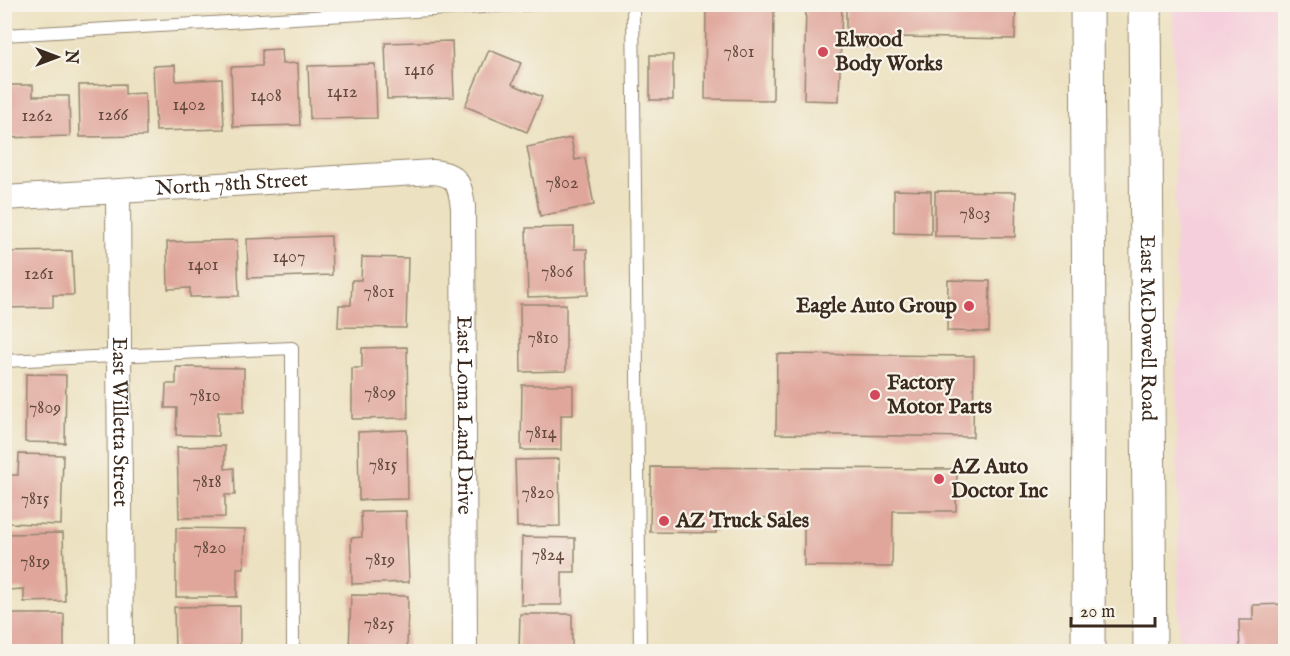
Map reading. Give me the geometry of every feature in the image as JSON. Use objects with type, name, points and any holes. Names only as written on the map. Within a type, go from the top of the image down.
[{"type":"main road","points":[[1087,4],[1088,651]]},
{"type":"main road","name":"East McDowell Road","points":[[1145,4],[1150,651]]},
{"type":"street","name":"North 78th Street","points":[[4,198],[433,172],[445,173],[455,180]]},
{"type":"street","name":"East Loma Land Drive","points":[[455,180],[461,192],[463,207],[465,651]]},
{"type":"street","name":"East Willetta Street","points":[[118,192],[121,651]]},
{"type":"lane","points":[[4,35],[536,4]]},
{"type":"lane","points":[[633,4],[640,651]]},
{"type":"lane","points":[[4,361],[292,348],[293,651]]},
{"type":"shaded area","points":[[1173,5],[1285,5],[1285,651],[1179,651]]},
{"type":"building","points":[[706,4],[774,4],[773,100],[705,99]]},
{"type":"building","name":"Elwood Body Works","points":[[806,4],[842,4],[839,101],[804,100]]},
{"type":"building","points":[[846,4],[1016,4],[1015,39],[899,37],[898,47],[846,46]]},
{"type":"building","points":[[452,41],[454,97],[387,99],[385,43]]},
{"type":"building","points":[[281,49],[282,64],[298,63],[300,125],[233,127],[231,67],[262,66],[262,50]]},
{"type":"building","points":[[489,50],[521,63],[512,84],[542,97],[527,132],[465,106]]},
{"type":"building","points":[[650,55],[673,55],[673,100],[650,100]]},
{"type":"building","points":[[375,64],[377,118],[310,119],[308,66]]},
{"type":"building","points":[[175,65],[176,81],[222,79],[224,129],[156,131],[153,66]]},
{"type":"building","points":[[125,84],[125,94],[145,93],[146,136],[80,137],[79,85]]},
{"type":"building","points":[[4,85],[33,85],[33,96],[69,96],[70,136],[4,138]]},
{"type":"building","points":[[571,138],[575,160],[585,158],[594,205],[540,216],[527,147]]},
{"type":"building","points":[[894,190],[931,191],[931,234],[894,233]]},
{"type":"building","points":[[935,191],[1016,192],[1015,237],[935,236]]},
{"type":"building","points":[[574,227],[574,249],[587,249],[588,295],[528,297],[526,228]]},
{"type":"building","points":[[331,236],[332,275],[248,278],[247,239]]},
{"type":"building","points":[[237,240],[239,296],[190,297],[190,288],[168,289],[167,242]]},
{"type":"building","points":[[72,251],[74,295],[53,295],[53,307],[4,308],[4,252]]},
{"type":"building","points":[[362,257],[408,258],[406,328],[338,327],[339,305],[351,305],[352,280],[361,280]]},
{"type":"building","name":"Eagle Auto Group","points":[[948,280],[990,281],[989,332],[947,331]]},
{"type":"building","points":[[520,304],[566,304],[566,371],[521,372]]},
{"type":"building","points":[[407,347],[408,418],[352,419],[352,368],[362,368],[362,348]]},
{"type":"building","name":"Factory Motor Parts","points":[[777,354],[974,356],[973,437],[776,434]]},
{"type":"building","points":[[176,367],[244,368],[244,412],[218,412],[218,436],[176,435],[177,408],[165,408],[166,384],[176,384]]},
{"type":"building","points":[[26,374],[66,375],[65,443],[25,442]]},
{"type":"building","points":[[522,385],[573,385],[573,415],[561,415],[561,450],[521,450]]},
{"type":"building","points":[[407,430],[408,499],[359,500],[358,432]]},
{"type":"building","points":[[225,446],[225,469],[234,468],[235,495],[225,495],[225,517],[179,518],[177,447]]},
{"type":"building","points":[[19,454],[63,455],[61,525],[8,523],[10,475],[18,475]]},
{"type":"building","points":[[559,459],[560,526],[517,527],[515,460]]},
{"type":"building","points":[[651,467],[957,469],[956,511],[893,511],[892,567],[804,566],[804,518],[716,517],[716,533],[650,532]]},
{"type":"building","points":[[406,511],[409,582],[352,584],[351,538],[362,537],[361,512]]},
{"type":"building","points":[[176,528],[245,529],[244,568],[237,568],[237,597],[176,597]]},
{"type":"building","points":[[63,533],[65,601],[24,602],[24,589],[6,590],[4,534]]},
{"type":"building","points":[[522,537],[575,538],[575,572],[562,572],[562,605],[521,605]]},
{"type":"building","points":[[351,595],[408,596],[407,652],[349,652]]},
{"type":"building","points":[[1286,604],[1286,652],[1240,652],[1239,620],[1253,620],[1253,605]]},
{"type":"building","points":[[240,606],[240,652],[175,652],[174,607]]},
{"type":"building","points":[[9,614],[64,614],[64,652],[9,652]]},
{"type":"building","points":[[520,614],[572,614],[572,652],[519,652]]},
{"type":"place","name":"Elwood Body Works","points":[[823,52]]},
{"type":"place","name":"Eagle Auto Group","points":[[969,306]]},
{"type":"place","name":"Factory Motor Parts","points":[[875,395]]},
{"type":"place","name":"AZ Auto Doctor Inc","points":[[939,479]]},
{"type":"place","name":"AZ Truck Sales","points":[[664,521]]}]
